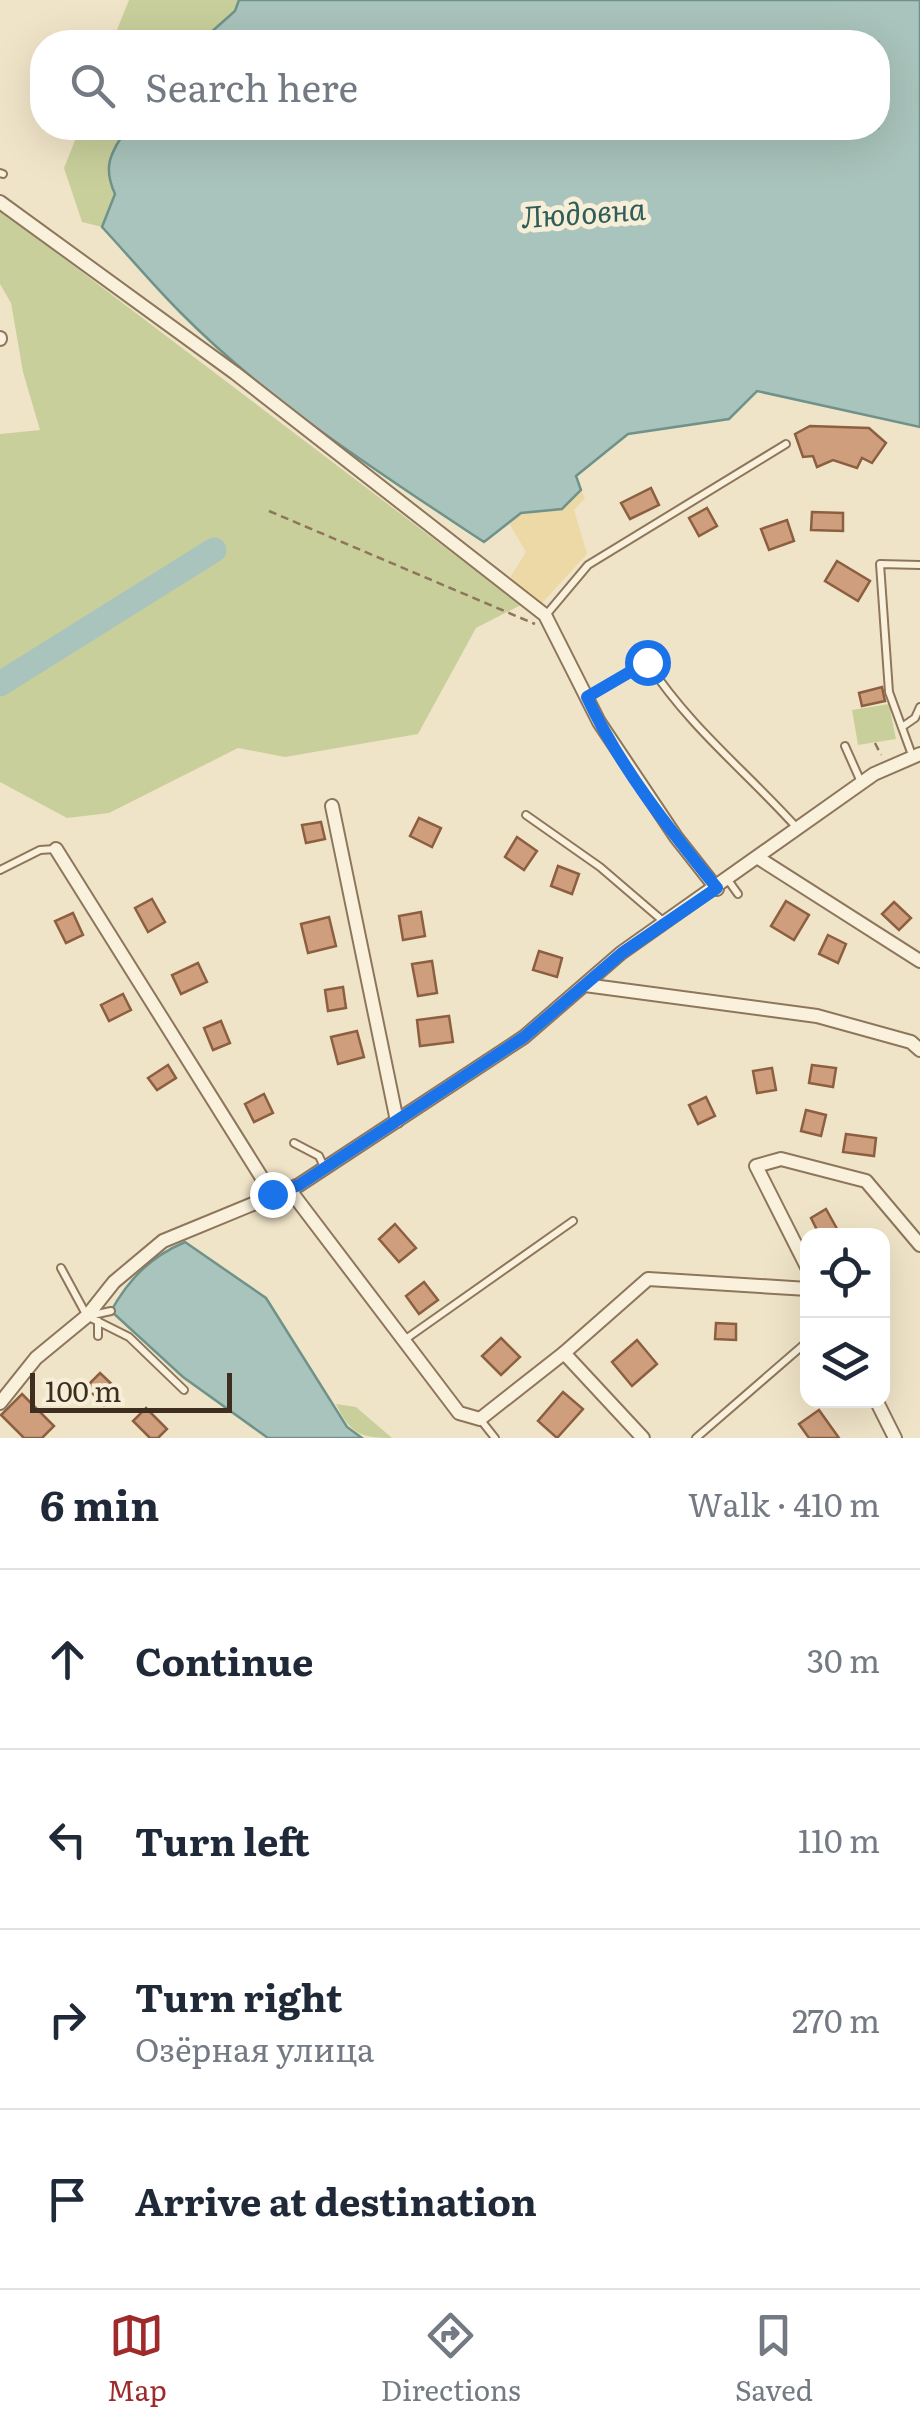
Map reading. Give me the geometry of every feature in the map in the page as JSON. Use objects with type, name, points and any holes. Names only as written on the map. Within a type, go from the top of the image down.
[{"type":"street","points":[[0,202],[235,373],[548,618],[598,722],[676,838],[722,884]]},
{"type":"street","points":[[0,1403],[36,1358],[85,1318],[114,1282],[163,1241],[289,1189],[322,1158],[398,1121],[524,1037],[584,985],[665,924],[849,800],[862,783],[916,754]]},
{"type":"street","points":[[332,806],[398,1121]]},
{"type":"street","points":[[56,849],[272,1194]]},
{"type":"street","points":[[760,858],[920,961]]},
{"type":"street","points":[[584,985],[817,1016],[911,1042],[920,1050]]},
{"type":"street","points":[[800,1253],[756,1166],[781,1159],[866,1181],[920,1245]]},
{"type":"street","points":[[289,1189],[459,1413],[480,1419],[648,1279],[800,1288]]},
{"type":"street","points":[[564,1352],[643,1438]]},
{"type":"street","points":[[880,1408],[895,1438]]},
{"type":"lane","points":[[548,618],[588,565],[786,444]]},
{"type":"lane","points":[[916,754],[889,692],[880,564],[920,565]]},
{"type":"lane","points":[[587,697],[647,662],[680,712],[806,830]]},
{"type":"lane","points":[[902,727],[915,718],[920,707]]},
{"type":"lane","points":[[845,746],[862,783]]},
{"type":"lane","points":[[526,815],[600,868],[665,924]]},
{"type":"lane","points":[[0,870],[40,850],[56,849]]},
{"type":"lane","points":[[722,884],[738,894]]},
{"type":"lane","points":[[294,1143],[322,1158]]},
{"type":"lane","points":[[402,1342],[573,1221]]},
{"type":"lane","points":[[60,1268],[98,1336]]},
{"type":"lane","points":[[85,1318],[111,1312]]},
{"type":"lane","points":[[85,1318],[129,1336],[184,1390]]},
{"type":"lane","points":[[696,1438],[800,1349]]},
{"type":"lane","points":[[480,1419],[495,1438]]},
{"type":"path","points":[[269,512],[533,624],[548,618]]},
{"type":"path","points":[[875,742],[884,761]]},
{"type":"green space","points":[[129,0],[239,0],[235,11],[214,30],[117,30]]},
{"type":"green space","points":[[75,140],[120,140],[109,167],[115,194],[102,227],[82,222],[64,168]]},
{"type":"green space","points":[[0,210],[521,605],[476,628],[418,734],[285,757],[238,748],[109,813],[67,818],[0,782],[0,434],[40,430],[23,372],[11,303],[0,284]]},
{"type":"green space","points":[[889,704],[896,739],[858,745],[852,710]]},
{"type":"green space","points":[[336,1404],[356,1407],[392,1438],[357,1432]]},
{"type":"sand","points":[[581,490],[585,498],[574,510],[587,554],[541,604],[508,581],[526,552],[509,523],[521,513],[562,509]]},
{"type":"water","points":[[239,0],[920,0],[920,427],[757,391],[729,419],[628,434],[576,476],[581,490],[562,509],[521,513],[484,542],[326,434],[250,376],[180,312],[102,227],[115,194],[109,167],[120,140],[890,140],[890,30],[214,30],[235,11]]},
{"type":"water","points":[[185,1242],[266,1298],[347,1427],[362,1438],[268,1438],[183,1377],[111,1311],[142,1270]]},
{"type":"building","points":[[810,426],[869,428],[886,443],[872,463],[862,458],[857,468],[833,460],[817,467],[813,456],[803,457],[795,434]]},
{"type":"building","points":[[651,488],[659,505],[630,519],[621,503]]},
{"type":"building","points":[[707,508],[717,526],[699,536],[689,518]]},
{"type":"building","points":[[812,512],[843,513],[843,531],[811,530]]},
{"type":"building","points":[[787,520],[794,541],[769,550],[761,529]]},
{"type":"building","points":[[837,561],[870,581],[858,601],[825,581]]},
{"type":"building","points":[[882,687],[885,701],[862,706],[859,693]]},
{"type":"building","points":[[419,818],[441,828],[432,847],[410,836]]},
{"type":"building","points":[[321,822],[325,839],[306,843],[302,825]]},
{"type":"building","points":[[517,837],[537,851],[524,870],[505,857]]},
{"type":"building","points":[[558,866],[579,874],[572,894],[551,886]]},
{"type":"building","points":[[152,899],[165,922],[148,932],[135,908]]},
{"type":"building","points":[[786,901],[809,915],[794,940],[771,926]]},
{"type":"building","points":[[894,902],[911,918],[899,930],[882,914]]},
{"type":"building","points":[[421,912],[425,936],[403,940],[399,916]]},
{"type":"building","points":[[73,913],[83,935],[66,943],[55,921]]},
{"type":"building","points":[[329,917],[336,946],[308,953],[301,924]]},
{"type":"building","points":[[828,935],[846,944],[838,963],[819,954]]},
{"type":"building","points":[[539,951],[562,958],[557,977],[533,970]]},
{"type":"building","points":[[432,961],[437,993],[418,996],[412,964]]},
{"type":"building","points":[[198,963],[207,982],[181,994],[172,975]]},
{"type":"building","points":[[343,987],[346,1008],[328,1011],[325,990]]},
{"type":"building","points":[[123,994],[131,1010],[109,1021],[101,1005]]},
{"type":"building","points":[[449,1016],[453,1042],[420,1046],[417,1020]]},
{"type":"building","points":[[221,1021],[230,1043],[213,1050],[204,1028]]},
{"type":"building","points":[[357,1031],[364,1057],[338,1064],[331,1037]]},
{"type":"building","points":[[168,1065],[176,1078],[157,1090],[148,1078]]},
{"type":"building","points":[[812,1065],[836,1068],[833,1087],[809,1083]]},
{"type":"building","points":[[772,1068],[776,1090],[757,1093],[753,1071]]},
{"type":"building","points":[[264,1094],[273,1113],[254,1122],[245,1104]]},
{"type":"building","points":[[706,1097],[715,1116],[698,1124],[689,1105]]},
{"type":"building","points":[[806,1110],[826,1115],[821,1136],[801,1131]]},
{"type":"building","points":[[846,1134],[876,1138],[874,1156],[843,1152]]},
{"type":"building","points":[[826,1209],[837,1228],[816,1228],[811,1218]]},
{"type":"building","points":[[395,1224],[416,1248],[399,1262],[379,1239]]},
{"type":"building","points":[[424,1282],[438,1300],[419,1314],[406,1296]]},
{"type":"building","points":[[716,1323],[736,1324],[736,1340],[715,1339]]},
{"type":"building","points":[[501,1338],[520,1357],[501,1375],[482,1356]]},
{"type":"building","points":[[637,1340],[657,1364],[632,1386],[612,1362]]},
{"type":"building","points":[[100,1373],[118,1390],[104,1405],[86,1387]]},
{"type":"building","points":[[563,1392],[583,1409],[557,1438],[538,1421]]},
{"type":"building","points":[[22,1394],[54,1426],[42,1438],[24,1438],[1,1415]]},
{"type":"building","points":[[146,1408],[167,1429],[158,1438],[150,1438],[133,1421]]},
{"type":"building","points":[[819,1410],[839,1438],[809,1438],[799,1424]]},
{"type":"waterway","name":"Людовна","points":[[0,684],[214,550]]},
{"type":"route","points":[[272,1194],[299,1185],[524,1037],[622,953],[717,888],[676,838],[598,722],[587,697],[647,662]]}]
